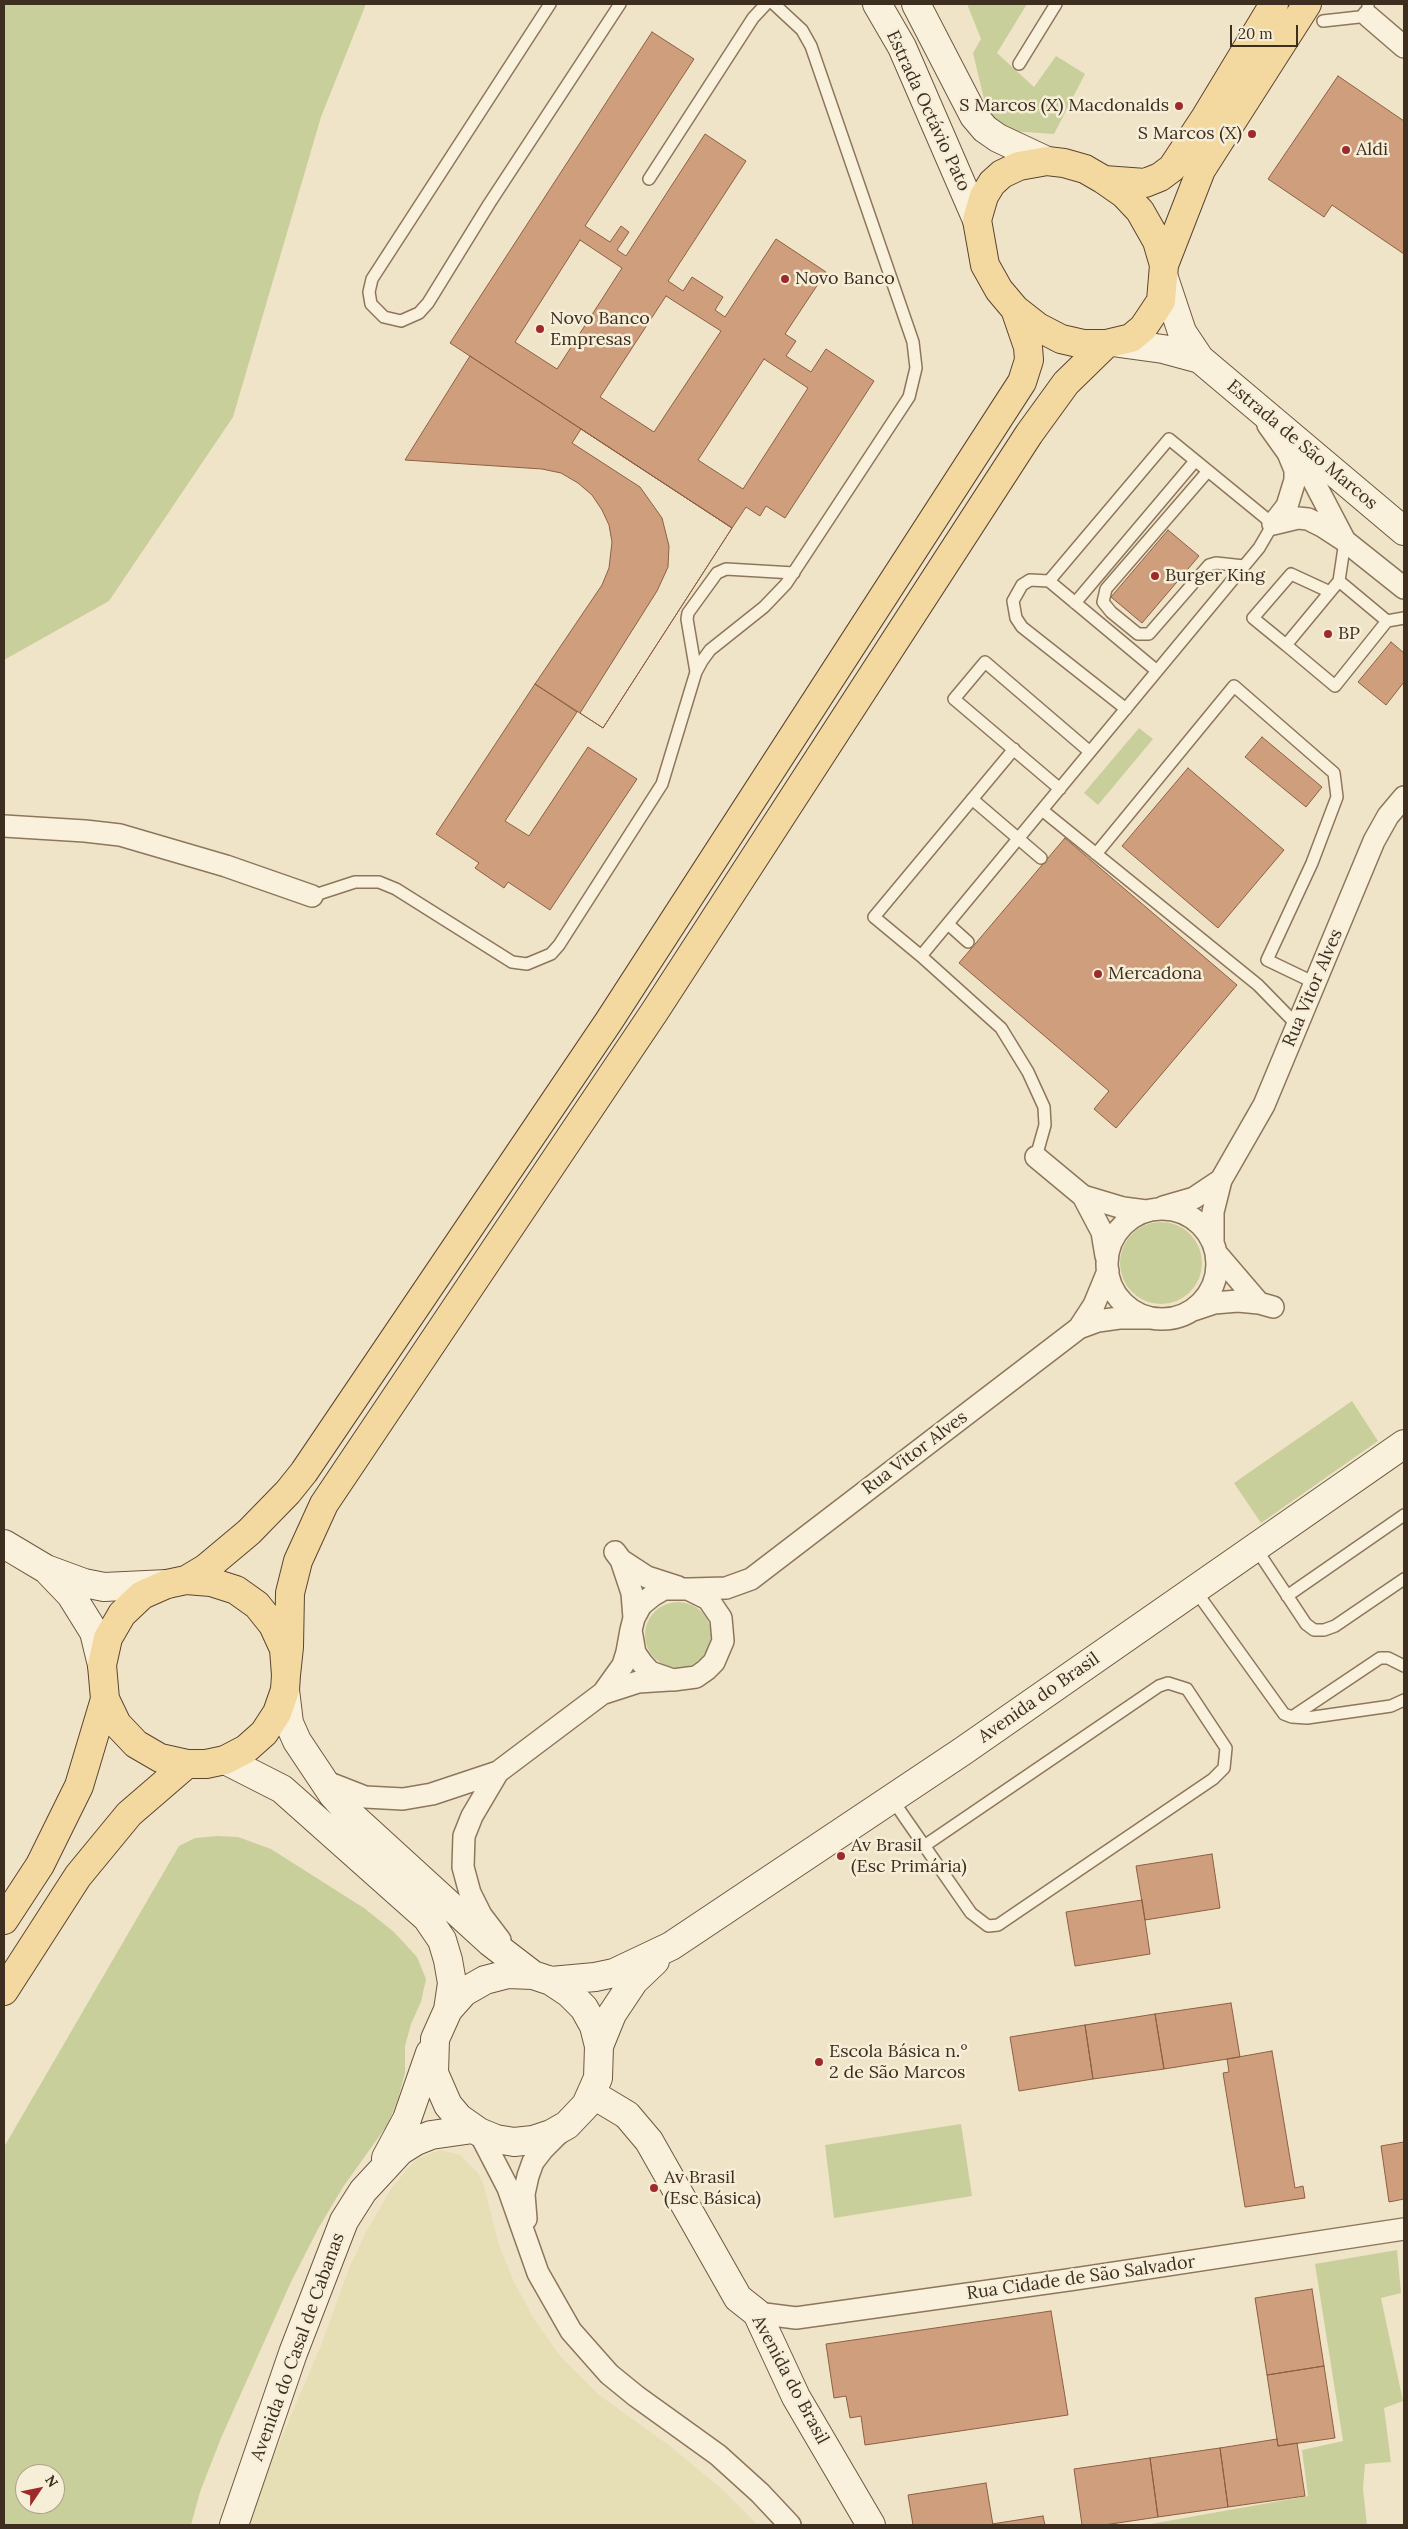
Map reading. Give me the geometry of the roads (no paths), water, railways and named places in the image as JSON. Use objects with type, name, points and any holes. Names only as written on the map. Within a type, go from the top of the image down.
[{"type":"main road","points":[[1104,180],[1145,183],[1160,177],[1172,168],[1206,118],[1274,4]]},
{"type":"main road","points":[[1164,272],[1157,241],[1140,212],[1124,194],[1085,169],[1064,163],[1047,162],[1019,166],[1002,174],[984,196],[977,220],[985,265],[999,290],[1015,309],[1038,327],[1061,338],[1083,344],[1112,343],[1131,338],[1153,315],[1160,300],[1164,272],[1201,170],[1315,13]]},
{"type":"main road","points":[[1015,309],[1028,347],[1029,360],[1022,382],[625,996],[304,1472],[288,1492],[249,1532],[206,1568],[142,1595],[122,1614],[108,1638],[102,1665],[106,1699],[117,1724],[136,1744],[160,1758],[187,1764],[206,1764],[225,1760],[246,1749],[264,1733],[277,1713],[286,1682],[290,1593],[298,1560],[324,1504],[655,1011],[1029,434],[1066,384],[1112,343]]},
{"type":"main road","points":[[176,1582],[212,1582],[236,1590],[257,1605],[273,1625],[284,1649],[286,1682]]},
{"type":"main road","points":[[4,1920],[40,1865],[78,1786],[106,1699]]},
{"type":"main road","points":[[4,1991],[78,1876],[129,1814],[187,1764]]},
{"type":"street","name":"Estrada Octávio Pato","points":[[877,4],[902,47],[977,220]]},
{"type":"street","name":"Estrada Octávio Pato","points":[[916,4],[974,116],[985,129],[998,138],[1047,162]]},
{"type":"street","points":[[1368,10],[1404,47]]},
{"type":"street","name":"Estrada de São Marcos","points":[[1164,272],[1182,332],[1200,359],[1404,531]]},
{"type":"street","name":"Estrada de São Marcos","points":[[1112,343],[1163,349],[1200,359]]},
{"type":"street","points":[[1252,403],[1288,453],[1312,478],[1345,541]]},
{"type":"street","points":[[1273,524],[1286,506],[1295,480],[1295,470],[1288,453]]},
{"type":"street","points":[[1273,524],[1298,518],[1308,519],[1345,541],[1404,588]]},
{"type":"street","name":"Rua Vitor Alves","points":[[603,1693],[638,1682],[690,1678],[706,1670],[714,1662],[723,1640],[733,1604],[751,1579],[1079,1328],[1098,1321],[1119,1318],[1172,1318],[1190,1311],[1201,1304],[1215,1281],[1213,1212],[1221,1180],[1264,1105],[1380,830],[1404,797]]},
{"type":"street","points":[[4,826],[85,830],[120,835],[226,866],[312,896]]},
{"type":"street","points":[[1036,1156],[1083,1196],[1102,1232],[1107,1265],[1118,1296],[1133,1310],[1152,1318]]},
{"type":"street","name":"Rua Vitor Alves","points":[[1079,1328],[1094,1305],[1107,1265],[1112,1240],[1123,1224],[1153,1210],[1194,1198],[1221,1180]]},
{"type":"street","points":[[1083,1196],[1122,1208],[1172,1209],[1191,1217],[1206,1230],[1214,1248],[1266,1305],[1238,1301],[1214,1303],[1190,1311]]},
{"type":"street","name":"Avenida do Brasil","points":[[534,1973],[595,1978],[614,1972],[671,1946],[892,1799],[1404,1444]]},
{"type":"street","points":[[4,1544],[46,1569],[84,1583],[104,1586],[176,1582]]},
{"type":"street","points":[[673,1680],[661,1677],[642,1664],[635,1653],[632,1593],[618,1556],[647,1577],[699,1593],[716,1608],[724,1629],[723,1640]]},
{"type":"street","points":[[46,1569],[71,1595],[94,1632],[102,1665]]},
{"type":"street","name":"Rua Vitor Alves","points":[[322,1780],[350,1793],[384,1800],[432,1794],[498,1772],[603,1693],[623,1665],[633,1624],[641,1605],[652,1596],[664,1589],[726,1588],[751,1579]]},
{"type":"street","points":[[286,1682],[289,1723],[297,1741],[322,1780],[351,1815],[490,1942],[534,1973],[569,1993],[584,2008],[594,2026],[599,2046]]},
{"type":"street","points":[[225,1760],[282,1789],[428,1918],[442,1940],[452,1983],[448,2010],[435,2039],[434,2074],[440,2090],[459,2118],[476,2130],[496,2139],[514,2142],[533,2140],[551,2134],[567,2125]]},
{"type":"street","name":"Rua Vitor Alves","points":[[498,1772],[472,1816],[464,1836],[463,1867],[470,1893],[481,1914],[534,1973]]},
{"type":"street","name":"Avenida do Brasil","points":[[671,1946],[634,1981],[612,2014],[599,2046],[600,2062],[592,2094],[614,2105],[639,2128],[649,2141],[738,2298],[757,2313],[796,2397],[871,2525]]},
{"type":"street","points":[[448,2010],[464,1992],[485,1980],[508,1974],[534,1973]]},
{"type":"street","name":"Avenida do Casal de Cabanas","points":[[234,2525],[293,2353],[332,2248],[344,2221],[376,2176],[407,2119],[435,2039]]},
{"type":"street","points":[[528,2244],[524,2194],[533,2162],[542,2149],[577,2116],[592,2094]]},
{"type":"street","points":[[476,2130],[508,2188],[538,2273],[571,2331],[588,2351],[636,2396],[718,2455],[760,2493],[790,2525]]},
{"type":"street","name":"Avenida do Casal de Cabanas","points":[[376,2176],[400,2151],[416,2141],[432,2135],[476,2130]]},
{"type":"street","name":"Rua Cidade de São Salvador","points":[[757,2313],[796,2318],[1076,2280],[1404,2229]]},
{"type":"lane","points":[[550,4],[372,280],[368,292],[371,304],[377,312],[384,316],[401,320],[419,312],[428,303],[489,204],[620,4]]},
{"type":"lane","points":[[649,179],[753,18],[766,4]]},
{"type":"lane","points":[[312,896],[355,882],[379,882],[396,889],[512,962],[527,964],[540,961],[551,954],[559,945],[662,784],[696,672],[710,650],[764,607],[794,573],[909,396],[916,368],[916,353],[811,46],[802,30],[774,4]]},
{"type":"lane","points":[[1019,64],[1056,4]]},
{"type":"lane","points":[[1315,13],[1368,10]]},
{"type":"lane","points":[[921,956],[1259,548],[1273,524],[1169,439],[1049,581]]},
{"type":"lane","points":[[1075,603],[1195,461]]},
{"type":"lane","points":[[1208,471],[1106,589],[1104,602],[1111,612],[1138,634],[1149,634],[1209,565],[1216,563],[1244,566]]},
{"type":"lane","points":[[1286,645],[1339,582],[1345,541]]},
{"type":"lane","points":[[696,672],[687,619],[688,612],[717,573],[726,568],[794,573]]},
{"type":"lane","points":[[1330,592],[1291,574],[1253,618],[1335,686],[1387,621],[1404,618]]},
{"type":"lane","points":[[1126,709],[1022,627],[1016,618],[1014,601],[1016,593],[1022,585],[1030,580],[1049,581],[1157,671]]},
{"type":"lane","points":[[1339,582],[1387,621]]},
{"type":"lane","points":[[1060,789],[954,699],[985,662],[1090,752]]},
{"type":"lane","points":[[1096,854],[1234,686],[1334,773],[1337,797],[1312,863],[1267,960],[1316,983]]},
{"type":"lane","points":[[1014,749],[874,917],[921,956],[1001,1028],[1028,1072],[1044,1107],[1045,1125],[1036,1156]]},
{"type":"lane","points":[[972,799],[1041,858]]},
{"type":"lane","points":[[1042,810],[1258,985],[1298,1026]]},
{"type":"lane","points":[[948,924],[968,942]]},
{"type":"lane","points":[[1287,1596],[1404,1515]]},
{"type":"lane","points":[[1256,1547],[1306,1624],[1314,1630],[1324,1630],[1335,1626],[1404,1579]]},
{"type":"lane","points":[[1195,1590],[1284,1714],[1292,1717],[1307,1718],[1391,1706],[1404,1700]]},
{"type":"lane","points":[[1292,1717],[1380,1658],[1388,1658],[1404,1666]]},
{"type":"lane","points":[[892,1799],[924,1846],[971,1913],[988,1926],[998,1925],[1212,1779],[1224,1768],[1226,1748],[1187,1689],[1168,1683],[1159,1686],[924,1846]]},
{"type":"place","name":"S Marcos (X) Macdonalds","points":[[1179,106]]},
{"type":"place","name":"S Marcos (X)","points":[[1252,134]]},
{"type":"place","name":"Aldi","points":[[1346,150]]},
{"type":"place","name":"Novo Banco","points":[[785,279]]},
{"type":"place","name":"Novo Banco Empresas","points":[[540,329]]},
{"type":"place","name":"Burger King","points":[[1155,576]]},
{"type":"place","name":"BP","points":[[1328,634]]},
{"type":"place","name":"Mercadona","points":[[1098,974]]},
{"type":"place","name":"Av Brasil (Esc Primária)","points":[[841,1856]]},
{"type":"place","name":"Escola Básica n.º 2 de São Marcos","points":[[819,2062]]},
{"type":"place","name":"Av Brasil (Esc Básica)","points":[[654,2188]]}]
